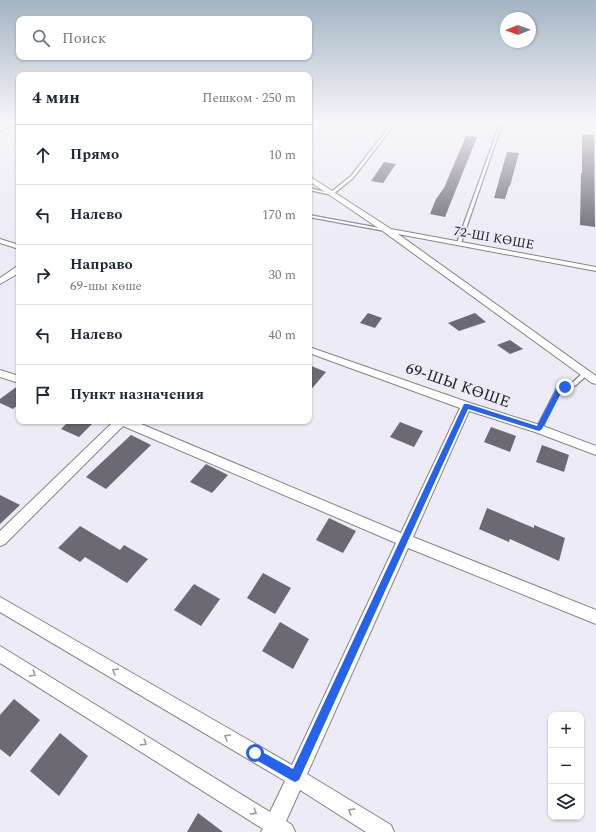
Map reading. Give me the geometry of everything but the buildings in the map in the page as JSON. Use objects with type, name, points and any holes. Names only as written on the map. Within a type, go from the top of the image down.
[{"type":"street","points":[[312,180],[387,230],[596,381]]},
{"type":"street","name":"72-ШІ КӨШЕ","points":[[387,230],[596,269]]},
{"type":"street","points":[[0,241],[16,245]]},
{"type":"street","points":[[0,282],[16,271]]},
{"type":"street","name":"69-ШЫ КӨШЕ","points":[[312,351],[466,406],[539,429],[596,451]]},
{"type":"street","points":[[0,372],[16,379]]},
{"type":"street","points":[[0,654],[277,829],[295,777],[466,406]]},
{"type":"street","points":[[0,540],[119,424]]},
{"type":"street","points":[[129,424],[404,540],[596,617]]},
{"type":"street","points":[[0,604],[295,777],[384,832]]},
{"type":"lane","points":[[312,190],[331,194],[352,177],[366,160]]},
{"type":"lane","points":[[459,243],[489,160]]},
{"type":"lane","points":[[312,217],[387,230]]},
{"type":"lane","points":[[539,429],[559,389],[574,384],[585,374]]},
{"type":"route","points":[[255,753],[295,777],[466,406],[539,429],[559,389],[565,387]]}]
